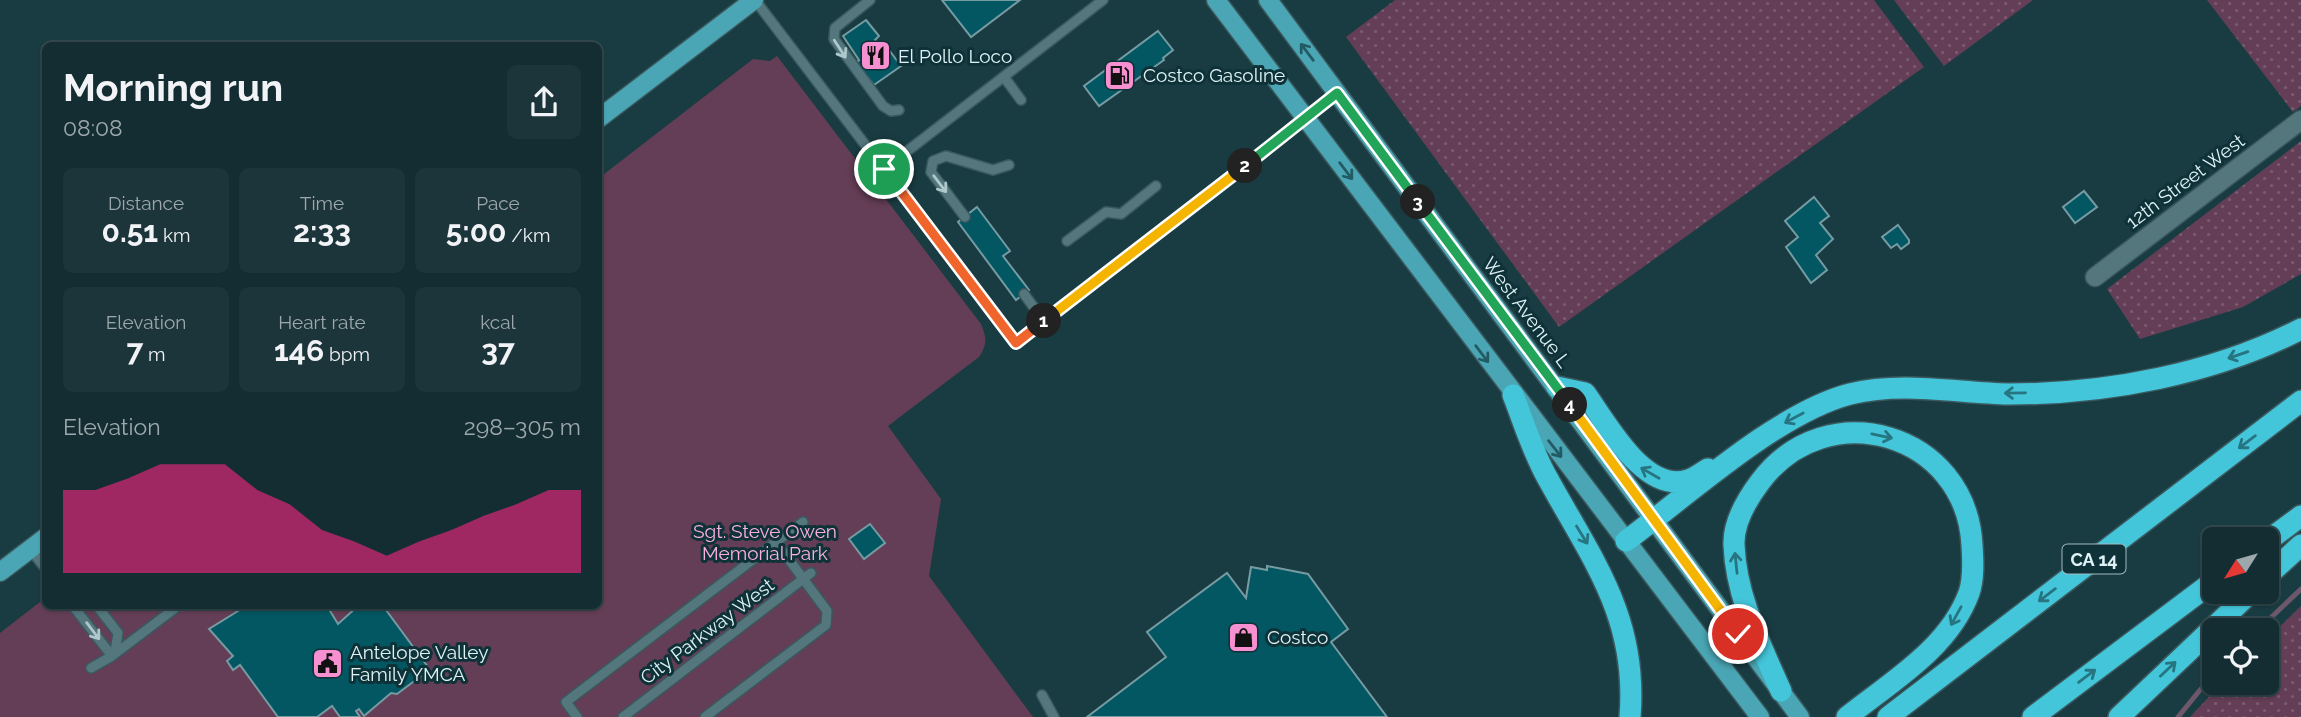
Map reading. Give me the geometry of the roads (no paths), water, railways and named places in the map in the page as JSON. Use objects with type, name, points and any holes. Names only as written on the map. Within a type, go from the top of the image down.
[{"type":"highway","points":[[1626,541],[1791,418],[1850,394],[1893,387],[2009,394],[2126,384],[2202,368],[2272,344],[2301,329]]},
{"type":"highway","points":[[1557,387],[1585,393],[1641,469],[1665,481],[1688,481],[1736,458]]},
{"type":"highway","points":[[1513,395],[1547,477],[1590,547],[1613,596],[1627,645],[1632,689],[1630,717]]},
{"type":"highway","name":"CA 14","points":[[1888,717],[2301,401]]},
{"type":"highway","points":[[1781,691],[1739,586],[1734,541],[1746,500],[1771,467],[1796,447],[1829,436],[1859,432],[1888,436],[1924,454],[1941,468],[1957,490],[1972,527],[1973,558],[1969,592],[1949,629],[1926,654],[1847,717]]},
{"type":"highway","points":[[2279,532],[2301,516]]},
{"type":"highway","points":[[2279,565],[2301,545]]},
{"type":"highway","points":[[2033,717],[2202,590]]},
{"type":"highway","points":[[2119,717],[2238,604]]},
{"type":"main road","points":[[602,116],[754,0]]},
{"type":"main road","points":[[1216,0],[1513,395],[1757,713]]},
{"type":"main road","name":"West Avenue L","points":[[1268,0],[1800,717]]},
{"type":"main road","points":[[0,572],[42,540]]},
{"type":"street","name":"12th Street West","points":[[2095,277],[2301,120]]},
{"type":"lane","points":[[754,0],[1016,343],[1337,93]]},
{"type":"lane","points":[[870,0],[835,28],[834,39],[883,106],[891,111],[899,110]]},
{"type":"lane","points":[[884,169],[1103,0]]},
{"type":"lane","points":[[1004,77],[1021,100]]},
{"type":"lane","points":[[965,217],[931,172],[933,161],[946,156],[993,170],[1009,164]]},
{"type":"lane","points":[[1068,241],[1106,212],[1121,215],[1156,186]]},
{"type":"lane","points":[[1024,294],[1044,321]]},
{"type":"lane","points":[[578,717],[566,702],[803,522]]},
{"type":"lane","points":[[705,717],[826,625],[827,611],[808,577],[776,542]]},
{"type":"lane","points":[[30,549],[42,564]]},
{"type":"lane","name":"City Parkway West","points":[[623,717],[808,577]]},
{"type":"lane","points":[[76,609],[112,656]]},
{"type":"lane","points":[[99,609],[118,633],[118,645],[112,656]]},
{"type":"lane","points":[[91,667],[112,656],[174,609]]},
{"type":"lane","points":[[1042,695],[1054,717]]},
{"type":"waterway","points":[[2271,618],[2301,589]]},
{"type":"waterway","points":[[2178,717],[2202,688]]},
{"type":"place","name":"El Pollo Loco","points":[[875,56]]},
{"type":"place","name":"Costco Gasoline","points":[[1120,75]]},
{"type":"place","name":"Costco","points":[[1244,637]]},
{"type":"place","name":"Antelope Valley Family YMCA","points":[[327,663]]},
{"type":"park label","name":"Sgt. Steve Owen Memorial Park","points":[[765,542]]}]
